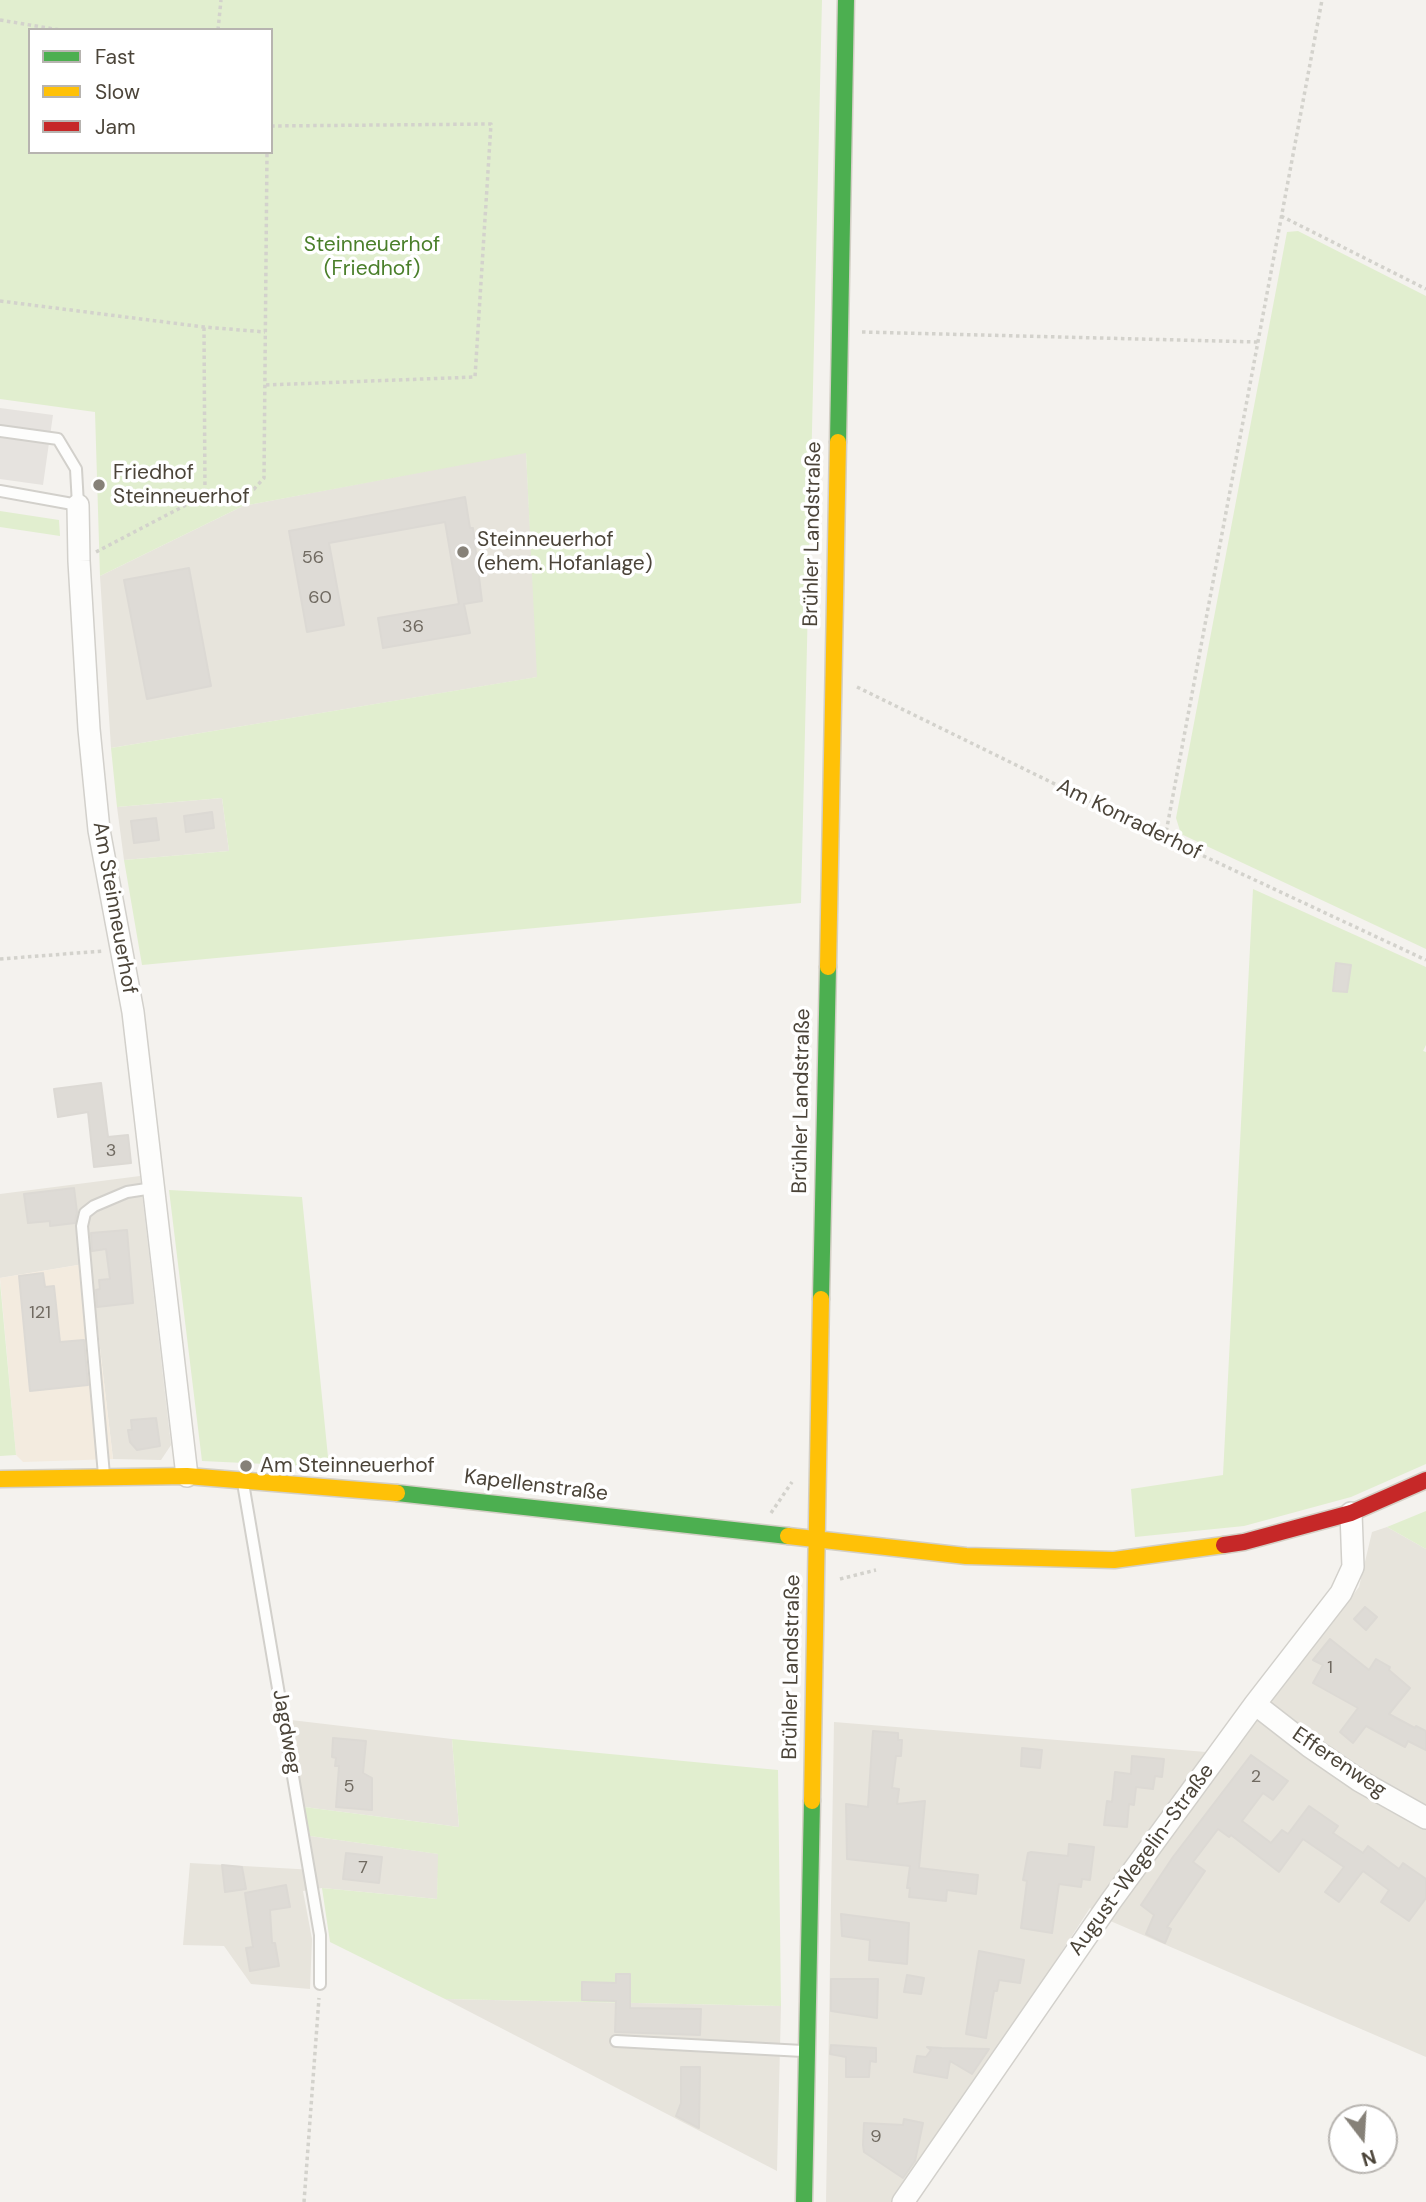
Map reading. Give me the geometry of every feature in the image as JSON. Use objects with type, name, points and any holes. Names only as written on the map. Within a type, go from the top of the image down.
[{"type":"main road","name":"Brühler Landstraße","points":[[804,2202],[846,0]]},
{"type":"main road","name":"Kapellenstraße","points":[[0,1479],[187,1476],[448,1497],[965,1556],[1114,1560],[1244,1542],[1351,1513],[1426,1480]]},
{"type":"street","name":"Am Steinneuerhof","points":[[78,505],[89,729],[99,830],[133,1012],[187,1476]]},
{"type":"street","name":"August-Wegelin-Straße","points":[[904,2202],[1111,1901],[1255,1704],[1341,1593],[1353,1567],[1351,1513]]},
{"type":"street","name":"Efferenweg","points":[[1255,1704],[1360,1781],[1426,1818]]},
{"type":"lane","points":[[0,431],[58,439],[76,469],[78,505],[0,491]]},
{"type":"lane","points":[[104,1477],[82,1226],[85,1213],[94,1206],[127,1192],[153,1188]]},
{"type":"lane","name":"Jagdweg","points":[[242,1480],[320,1935],[320,1984]]},
{"type":"lane","points":[[616,2041],[806,2051]]},
{"type":"path","points":[[218,28],[221,0]]},
{"type":"path","points":[[1165,838],[1322,0]]},
{"type":"path","points":[[0,20],[48,28]]},
{"type":"path","points":[[266,385],[475,377],[491,124],[273,127]]},
{"type":"path","points":[[79,561],[205,495],[254,489],[264,478],[267,154]]},
{"type":"path","points":[[1282,216],[1426,289]]},
{"type":"path","points":[[0,300],[204,327],[266,332]]},
{"type":"path","points":[[204,327],[205,495]]},
{"type":"path","points":[[839,331],[1258,342]]},
{"type":"path","name":"Am Konraderhof","points":[[831,681],[852,685],[1165,838],[1426,960]]},
{"type":"path","points":[[0,959],[122,949]]},
{"type":"path","points":[[304,2202],[320,1984]]},
{"type":"shaded area","points":[[0,408],[53,415],[43,485],[0,479]]},
{"type":"shaded area","points":[[526,452],[538,677],[111,748],[100,576],[243,506]]},
{"type":"shaded area","points":[[222,798],[229,851],[124,860],[117,807]]},
{"type":"shaded area","points":[[140,1176],[171,1445],[161,1460],[113,1459],[90,1263],[0,1278],[0,1194]]},
{"type":"shaded area","points":[[90,1263],[113,1459],[23,1462],[16,1455],[0,1278]]},
{"type":"shaded area","points":[[1387,1527],[1426,1549],[1426,2057],[1108,1920],[1090,1908],[899,2202],[826,2202],[834,1722],[1231,1754],[1359,1587],[1372,1532]]},
{"type":"shaded area","points":[[291,1720],[452,1739],[459,1827],[304,1807]]},
{"type":"shaded area","points":[[310,1836],[439,1854],[437,1899],[322,1888],[303,1891],[312,1939],[310,1989],[251,1984],[224,1946],[183,1945],[190,1863],[315,1870]]},
{"type":"shaded area","points":[[445,1999],[781,2006],[777,2171]]},
{"type":"green space","name":"Steinneuerhof (Friedhof)","points":[[0,0],[822,0],[801,903],[142,965],[124,860],[229,851],[222,798],[117,807],[111,748],[537,677],[526,453],[243,506],[100,576],[95,412],[0,399]]},
{"type":"green space","points":[[1298,231],[1426,296],[1426,949],[1181,834],[1176,818],[1287,232]]},
{"type":"green space","points":[[0,511],[59,520],[60,536],[0,527]]},
{"type":"green space","points":[[1253,889],[1426,967],[1426,1045],[1423,1051],[1426,1052],[1426,1464],[1351,1497],[1244,1526],[1135,1537],[1131,1489],[1223,1475]]},
{"type":"green space","points":[[169,1190],[302,1197],[329,1467],[202,1461]]},
{"type":"green space","points":[[0,1282],[16,1455],[0,1456]]},
{"type":"green space","points":[[1426,1511],[1426,1549],[1387,1527]]},
{"type":"green space","points":[[452,1739],[778,1770],[781,2006],[445,1999],[330,1942],[322,1888],[437,1899],[438,1854],[310,1836],[304,1807],[459,1827]]},
{"type":"building","points":[[465,497],[470,528],[473,528],[482,601],[464,604],[470,633],[383,648],[378,618],[459,604],[445,522],[329,543],[344,625],[307,632],[289,531]]},
{"type":"building","points":[[189,568],[211,686],[147,699],[124,580]]},
{"type":"building","points":[[212,812],[214,828],[186,832],[184,816]]},
{"type":"building","points":[[156,818],[159,840],[134,843],[131,821]]},
{"type":"building","points":[[1336,963],[1351,965],[1347,992],[1333,991]]},
{"type":"building","points":[[101,1083],[108,1137],[128,1135],[131,1163],[94,1167],[88,1112],[58,1117],[54,1089]]},
{"type":"building","points":[[74,1188],[77,1212],[75,1223],[50,1226],[50,1221],[28,1223],[24,1194]]},
{"type":"building","points":[[127,1230],[133,1303],[97,1307],[96,1290],[100,1289],[99,1280],[110,1279],[106,1249],[92,1251],[91,1233]]},
{"type":"building","points":[[43,1273],[45,1287],[54,1286],[60,1342],[84,1340],[88,1385],[30,1391],[19,1276]]},
{"type":"building","points":[[156,1418],[160,1446],[137,1450],[130,1442],[128,1430],[132,1430],[131,1420]]},
{"type":"building","points":[[1365,1607],[1377,1617],[1366,1630],[1354,1619]]},
{"type":"building","points":[[1330,1639],[1369,1670],[1376,1659],[1390,1667],[1389,1670],[1410,1688],[1389,1714],[1426,1731],[1426,1750],[1408,1741],[1405,1747],[1366,1726],[1353,1743],[1340,1732],[1358,1708],[1313,1683],[1323,1665],[1313,1660]]},
{"type":"building","points":[[873,1731],[898,1733],[898,1740],[902,1740],[901,1756],[896,1756],[892,1788],[899,1789],[897,1804],[925,1801],[919,1868],[978,1875],[976,1894],[947,1890],[946,1901],[909,1897],[910,1888],[907,1888],[910,1866],[847,1859],[846,1804],[868,1807]]},
{"type":"building","points":[[333,1738],[366,1741],[363,1773],[372,1778],[372,1810],[336,1807],[339,1766],[335,1766],[336,1758],[332,1757]]},
{"type":"building","points":[[1022,1748],[1042,1750],[1040,1768],[1021,1766]]},
{"type":"building","points":[[1251,1755],[1288,1781],[1273,1800],[1263,1793],[1242,1821],[1271,1843],[1282,1830],[1288,1834],[1309,1806],[1338,1826],[1333,1833],[1363,1853],[1368,1846],[1399,1869],[1403,1863],[1426,1879],[1426,1898],[1409,1921],[1381,1902],[1389,1890],[1363,1871],[1339,1902],[1325,1892],[1344,1867],[1303,1839],[1279,1872],[1231,1835],[1229,1837],[1218,1829],[1193,1862],[1205,1871],[1167,1927],[1171,1929],[1165,1943],[1146,1934],[1154,1915],[1141,1905],[1173,1857]]},
{"type":"building","points":[[1132,1756],[1164,1759],[1162,1777],[1155,1776],[1153,1789],[1136,1787],[1134,1805],[1129,1804],[1127,1827],[1104,1825],[1107,1801],[1112,1802],[1115,1772],[1131,1774]]},
{"type":"building","points":[[1069,1844],[1094,1847],[1090,1880],[1082,1879],[1081,1887],[1059,1884],[1052,1933],[1021,1928],[1027,1881],[1023,1880],[1028,1853],[1068,1856]]},
{"type":"building","points":[[346,1853],[382,1857],[379,1883],[343,1879]]},
{"type":"building","points":[[222,1865],[242,1867],[246,1889],[225,1892]]},
{"type":"building","points":[[286,1885],[290,1907],[270,1910],[272,1943],[275,1943],[279,1966],[250,1971],[246,1948],[253,1947],[245,1893]]},
{"type":"building","points":[[841,1914],[909,1923],[907,1964],[869,1960],[870,1940],[842,1936]]},
{"type":"building","points":[[979,1951],[1024,1960],[1020,1983],[999,1980],[997,1991],[994,1991],[986,2038],[966,2034]]},
{"type":"building","points":[[616,1974],[630,1974],[630,2008],[701,2009],[700,2035],[615,2032],[616,2001],[582,2000],[582,1982],[616,1983]]},
{"type":"building","points":[[907,1975],[924,1978],[921,1994],[904,1992]]},
{"type":"building","points":[[831,1979],[878,1979],[877,2018],[831,2011]]},
{"type":"building","points":[[831,2045],[876,2048],[876,2062],[870,2061],[869,2077],[846,2077],[846,2057],[830,2054]]},
{"type":"building","points":[[927,2047],[989,2049],[972,2074],[950,2061],[947,2078],[914,2072],[917,2056],[926,2057],[931,2050]]},
{"type":"building","points":[[681,2067],[700,2067],[699,2128],[676,2116],[681,2103]]},
{"type":"building","points":[[904,2119],[923,2123],[915,2161],[903,2178],[864,2152],[863,2145],[864,2123],[903,2125]]},
{"type":"traffic: fast","points":[[838,442],[846,0]]},
{"type":"traffic: fast","points":[[821,1299],[828,967]]},
{"type":"traffic: fast","points":[[397,1493],[788,1536]]},
{"type":"traffic: fast","points":[[804,2202],[812,1801]]},
{"type":"traffic: slow","points":[[828,967],[838,442]]},
{"type":"traffic: slow","points":[[812,1801],[821,1299]]},
{"type":"traffic: slow","points":[[0,1479],[187,1476],[397,1493]]},
{"type":"traffic: slow","points":[[788,1536],[966,1556],[1114,1560],[1224,1545]]},
{"type":"traffic: jam","points":[[1224,1545],[1351,1513],[1426,1480]]},
{"type":"place","name":"Friedhof Steinneuerhof","points":[[99,485]]},
{"type":"place","name":"Steinneuerhof (ehem. Hofanlage)","points":[[463,552]]},
{"type":"place","name":"Am Steinneuerhof","points":[[246,1466]]}]
